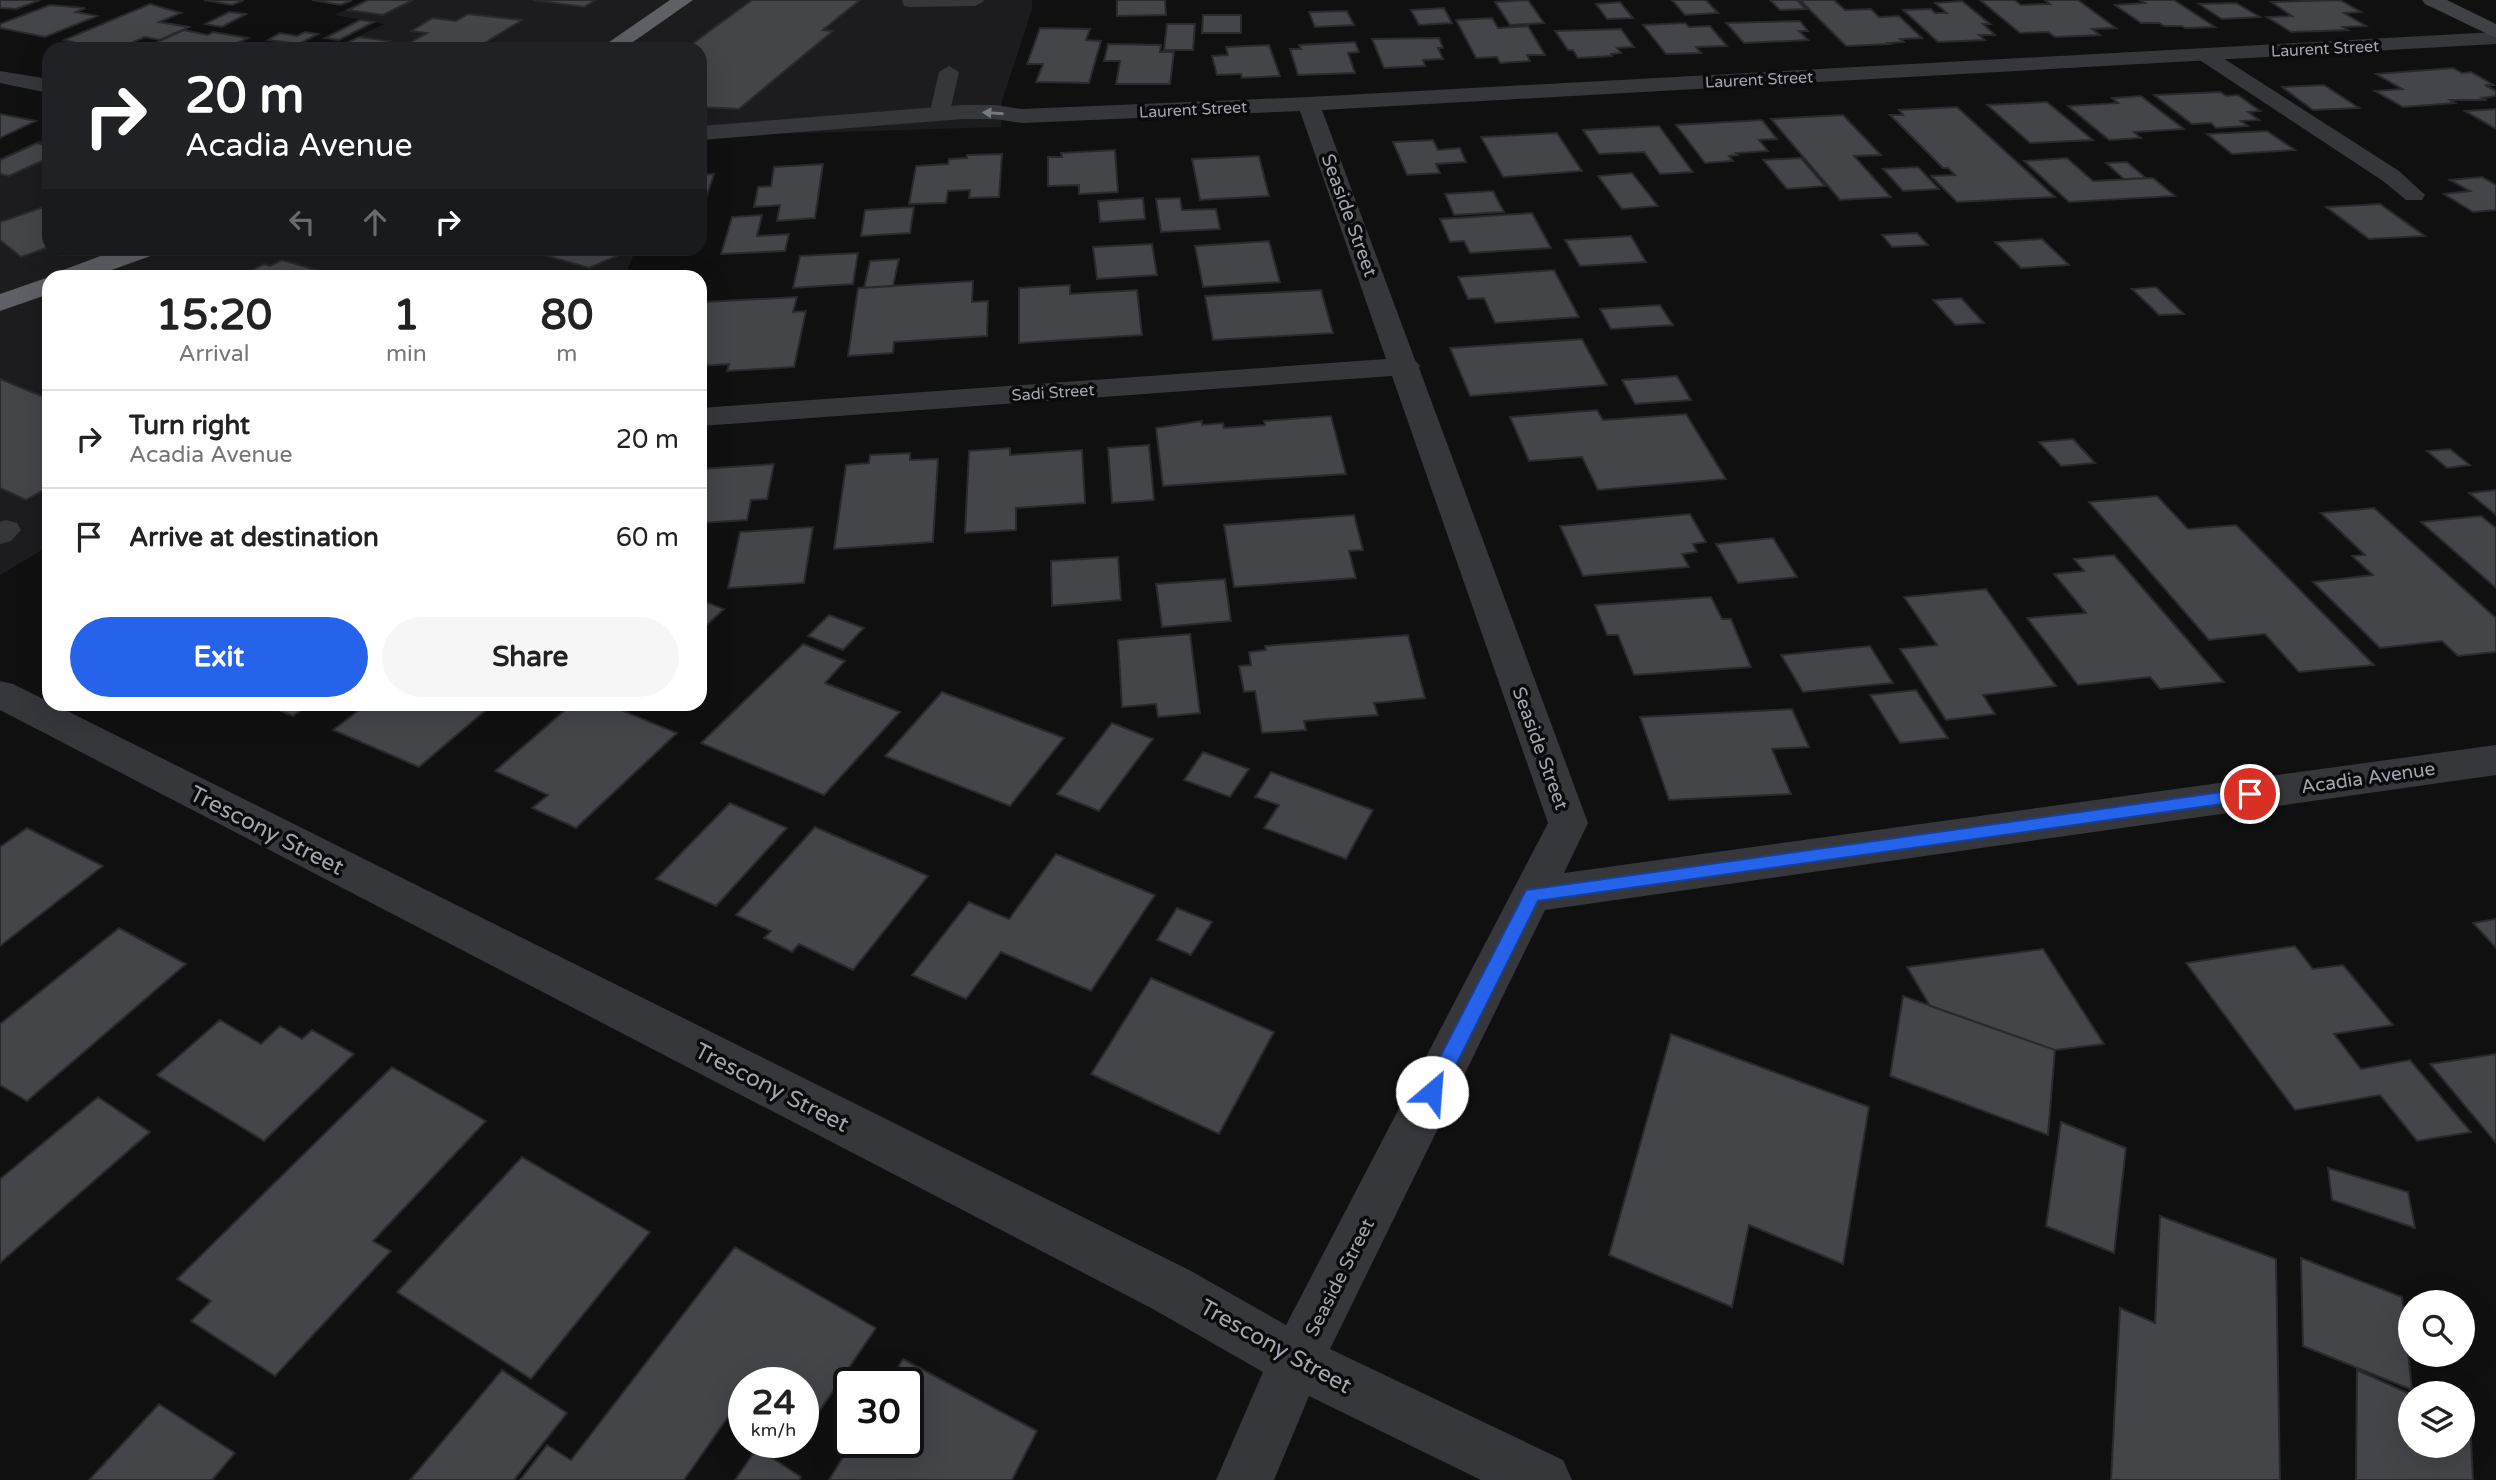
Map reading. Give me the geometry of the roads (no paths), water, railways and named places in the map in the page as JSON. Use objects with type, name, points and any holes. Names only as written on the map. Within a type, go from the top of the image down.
[{"type":"highway","points":[[620,42],[683,0]]},
{"type":"highway","points":[[88,270],[126,256]]},
{"type":"highway","points":[[0,303],[42,290]]},
{"type":"street","points":[[2432,0],[2496,32]]},
{"type":"street","name":"Laurent Street","points":[[952,109],[1022,116],[1309,104],[2496,38]]},
{"type":"street","points":[[0,77],[42,85]]},
{"type":"street","name":"Seaside Street","points":[[1245,1480],[1297,1361],[1568,823],[1406,366],[1309,104]]},
{"type":"street","points":[[707,132],[952,109]]},
{"type":"street","name":"Sadi Street","points":[[707,416],[1406,366]]},
{"type":"street","name":"Trescony Street","points":[[0,694],[1159,1284],[1297,1361],[1543,1480]]},
{"type":"street","name":"Acadia Avenue","points":[[1532,895],[2496,760]]},
{"type":"lane","points":[[910,2],[975,1]]},
{"type":"lane","points":[[2205,55],[2391,176],[2414,195]]},
{"type":"lane","points":[[949,72],[952,109]]}]
